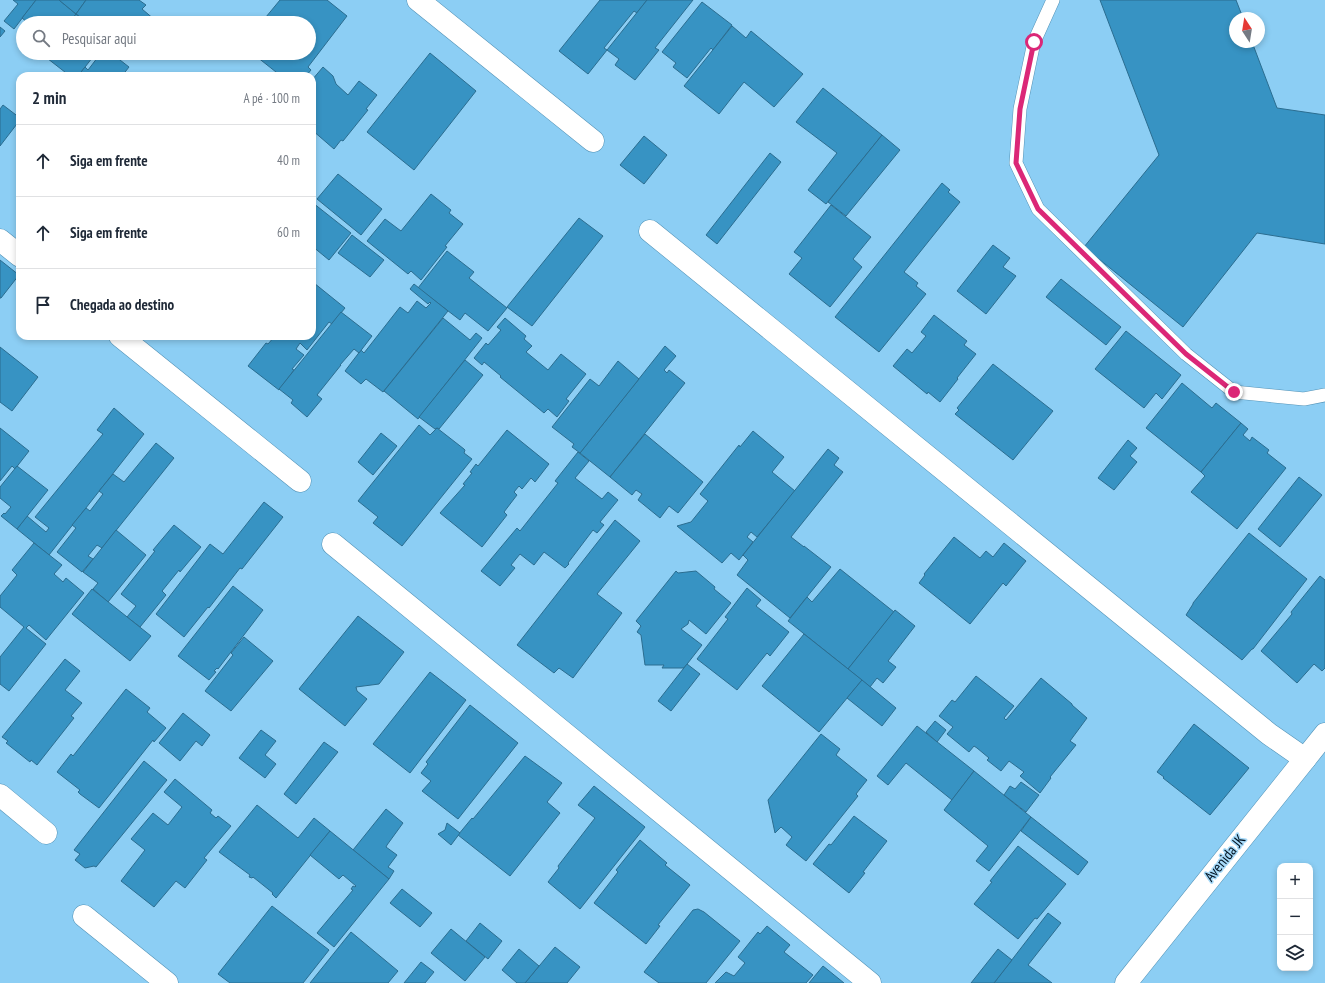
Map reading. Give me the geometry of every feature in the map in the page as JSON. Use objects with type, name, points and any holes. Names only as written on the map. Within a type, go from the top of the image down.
[{"type":"street","points":[[418,0],[593,141]]},
{"type":"street","points":[[650,231],[1269,734],[1305,759]]},
{"type":"street","points":[[0,240],[16,253]]},
{"type":"street","points":[[125,340],[300,481]]},
{"type":"street","points":[[332,544],[870,983]]},
{"type":"street","name":"Avenida JK","points":[[1126,983],[1325,734]]},
{"type":"street","points":[[0,795],[46,833]]},
{"type":"street","points":[[84,916],[167,983]]},
{"type":"lane","points":[[1053,0],[1034,42],[1020,117],[1016,163],[1038,209],[1186,354],[1234,392],[1304,398],[1325,395]]},
{"type":"building","points":[[13,0],[36,0],[24,16],[16,16],[16,26],[14,29],[4,21],[18,4]]},
{"type":"building","points":[[36,0],[59,0],[76,14],[74,16],[24,16]]},
{"type":"building","points":[[59,0],[86,0],[76,14]]},
{"type":"building","points":[[86,0],[139,0],[146,5],[142,9],[150,16],[79,16],[76,14]]},
{"type":"building","points":[[280,0],[327,0],[347,16],[316,57],[316,16],[267,16]]},
{"type":"building","points":[[600,0],[647,0],[637,13],[634,11],[604,48],[607,50],[588,74],[559,51]]},
{"type":"building","points":[[647,0],[693,0],[655,48],[659,50],[635,80],[615,65],[619,59],[607,50]]},
{"type":"building","points":[[1100,0],[1236,0],[1241,12],[1229,12],[1229,48],[1254,48],[1277,108],[1325,115],[1325,244],[1257,233],[1183,327],[1084,247],[1159,155]]},
{"type":"building","points":[[702,2],[732,25],[713,50],[711,48],[687,78],[673,67],[676,63],[662,52]]},
{"type":"building","points":[[732,26],[746,38],[751,31],[803,74],[774,107],[744,82],[719,114],[684,86]]},
{"type":"building","points":[[0,27],[5,31],[0,37]]},
{"type":"building","points":[[430,53],[476,91],[414,170],[367,132]]},
{"type":"building","points":[[49,60],[91,60],[81,72],[65,72]]},
{"type":"building","points":[[96,60],[120,60],[129,67],[125,72],[81,72],[85,67],[88,70]]},
{"type":"building","points":[[261,60],[313,60],[308,67],[311,70],[309,72],[276,72]]},
{"type":"building","points":[[323,67],[333,76],[336,84],[348,95],[359,81],[377,95],[366,109],[368,110],[343,141],[341,140],[334,149],[316,133],[316,75]]},
{"type":"building","points":[[823,88],[882,135],[826,204],[808,190],[837,153],[796,122]]},
{"type":"building","points":[[3,105],[16,115],[16,125],[0,146],[0,109]]},
{"type":"building","points":[[882,135],[900,150],[846,216],[828,202]]},
{"type":"building","points":[[644,136],[667,155],[644,184],[620,165]]},
{"type":"building","points":[[770,153],[781,162],[717,244],[706,235]]},
{"type":"building","points":[[338,174],[382,209],[361,235],[317,199]]},
{"type":"building","points":[[942,183],[950,190],[948,192],[960,202],[904,272],[918,283],[916,286],[926,294],[879,352],[835,317]]},
{"type":"building","points":[[431,194],[451,210],[449,213],[463,224],[421,280],[411,271],[408,274],[367,241],[385,219],[401,231]]},
{"type":"building","points":[[316,205],[351,233],[329,260],[316,249]]},
{"type":"building","points":[[831,205],[871,237],[853,259],[862,267],[830,307],[789,274],[802,258],[794,252]]},
{"type":"building","points":[[579,218],[603,236],[532,326],[507,307]]},
{"type":"building","points":[[352,235],[384,260],[370,277],[338,253]]},
{"type":"building","points":[[993,245],[1010,258],[1003,267],[1016,276],[986,314],[957,291]]},
{"type":"building","points":[[447,251],[474,272],[469,278],[507,308],[488,331],[465,313],[460,320],[418,288]]},
{"type":"building","points":[[0,260],[16,273],[16,279],[0,298]]},
{"type":"building","points":[[1061,279],[1121,327],[1106,345],[1046,297]]},
{"type":"building","points":[[414,284],[448,311],[383,392],[366,379],[361,384],[345,371],[361,350],[364,353],[400,307],[408,313],[417,301],[426,308],[431,303],[430,302],[428,304],[410,289]]},
{"type":"building","points":[[316,285],[345,308],[332,324],[329,322],[316,339]]},
{"type":"building","points":[[341,312],[372,336],[359,353],[354,349],[340,365],[317,395],[322,399],[307,417],[291,403],[293,400],[279,389]]},
{"type":"building","points":[[934,315],[967,341],[964,345],[976,354],[940,402],[928,392],[927,394],[893,366],[907,349],[912,353],[926,336],[921,332]]},
{"type":"building","points":[[443,318],[470,340],[476,333],[482,338],[418,419],[384,391]]},
{"type":"building","points":[[505,318],[526,336],[524,339],[532,346],[526,352],[548,370],[561,354],[586,374],[566,399],[569,401],[557,417],[548,409],[544,413],[484,362],[482,365],[474,358],[486,343],[488,345],[501,330],[497,327]]},
{"type":"building","points":[[1126,331],[1181,375],[1162,399],[1156,393],[1144,408],[1095,369]]},
{"type":"building","points":[[272,340],[315,340],[307,350],[300,343],[296,349],[304,355],[292,369],[294,370],[279,390],[248,366],[266,343],[268,344]]},
{"type":"building","points":[[665,346],[676,356],[664,370],[667,373],[669,370],[685,383],[610,477],[580,453]]},
{"type":"building","points":[[0,347],[38,377],[12,411],[0,402]]},
{"type":"building","points":[[465,360],[483,375],[439,429],[435,429],[419,417]]},
{"type":"building","points":[[618,361],[639,379],[580,453],[572,447],[574,444],[552,427],[590,379],[599,386]]},
{"type":"building","points":[[993,364],[1053,411],[1013,460],[955,414],[959,410],[957,408]]},
{"type":"building","points":[[1182,383],[1212,408],[1216,403],[1241,423],[1201,472],[1146,428]]},
{"type":"building","points":[[114,408],[144,434],[49,555],[17,529],[27,516],[46,532],[49,528],[35,517],[103,434],[97,430]]},
{"type":"building","points":[[1241,423],[1248,429],[1243,435],[1250,441],[1252,437],[1269,450],[1267,453],[1286,468],[1237,529],[1191,492],[1205,476],[1201,472]]},
{"type":"building","points":[[419,425],[430,435],[437,428],[464,449],[464,453],[472,459],[402,546],[373,523],[378,517],[358,501]]},
{"type":"building","points":[[0,428],[29,451],[15,469],[12,466],[0,481]]},
{"type":"building","points":[[507,430],[549,464],[535,482],[531,478],[522,489],[519,486],[514,492],[517,495],[504,512],[507,515],[482,547],[440,513],[465,485],[463,484],[472,473],[470,472],[476,464],[478,466]]},
{"type":"building","points":[[753,431],[784,457],[772,472],[795,491],[757,537],[751,532],[747,537],[753,542],[739,560],[731,553],[722,563],[677,526],[691,522],[708,501],[700,494],[739,445],[740,447]]},
{"type":"building","points":[[381,433],[397,446],[373,475],[358,462]]},
{"type":"building","points":[[645,434],[703,482],[678,513],[669,506],[660,518],[638,500],[642,494],[636,490],[632,495],[610,477]]},
{"type":"building","points":[[1128,440],[1137,448],[1130,456],[1137,462],[1114,490],[1098,478]]},
{"type":"building","points":[[156,443],[174,458],[102,548],[97,545],[88,556],[93,559],[82,572],[57,552],[76,528],[72,525],[86,508],[90,511],[103,494],[99,491],[113,474],[124,482]]},
{"type":"building","points":[[828,449],[839,458],[834,465],[843,472],[791,537],[831,567],[790,618],[737,575],[748,560],[743,555]]},
{"type":"building","points":[[578,452],[589,461],[575,478],[602,499],[608,492],[618,500],[600,522],[604,525],[597,533],[593,530],[565,568],[544,552],[534,565],[520,554],[511,565],[515,568],[500,586],[481,571],[517,528],[520,531],[558,483],[555,481]]},
{"type":"building","points":[[17,466],[48,490],[17,529],[1,516],[11,507],[0,498],[0,487]]},
{"type":"building","points":[[1299,477],[1322,495],[1280,547],[1258,529]]},
{"type":"building","points":[[264,502],[283,517],[242,569],[240,568],[184,637],[156,614],[210,544],[223,554]]},
{"type":"building","points":[[615,520],[640,541],[597,594],[622,613],[573,678],[559,668],[554,673],[517,645]]},
{"type":"building","points":[[174,525],[201,547],[180,572],[179,570],[162,591],[166,595],[140,627],[127,617],[136,606],[121,594],[155,551],[153,550]]},
{"type":"building","points":[[116,530],[146,555],[108,602],[93,589],[98,583],[83,572]]},
{"type":"building","points":[[1249,533],[1307,579],[1253,649],[1242,660],[1186,615],[1193,603]]},
{"type":"building","points":[[954,537],[980,558],[986,551],[993,557],[1004,543],[1026,561],[1006,586],[1003,583],[970,624],[919,583],[925,575],[924,574]]},
{"type":"building","points":[[34,543],[62,565],[54,574],[63,582],[66,578],[84,593],[46,640],[29,625],[26,628],[46,644],[9,691],[0,684],[0,657],[24,627],[0,607],[0,596],[17,575],[12,570]]},
{"type":"building","points":[[840,569],[894,612],[848,669],[788,621],[807,597],[812,602]]},
{"type":"building","points":[[676,571],[678,573],[696,571],[731,603],[706,634],[689,620],[688,624],[681,629],[702,645],[684,668],[662,668],[664,665],[645,665],[641,635],[637,632],[641,626],[636,621]]},
{"type":"building","points":[[1320,576],[1325,580],[1325,668],[1322,671],[1314,664],[1297,683],[1261,651],[1292,614],[1291,612]]},
{"type":"building","points":[[233,586],[263,610],[218,669],[217,668],[214,671],[216,672],[209,680],[178,656]]},
{"type":"building","points":[[747,588],[761,600],[756,606],[789,632],[770,656],[767,653],[737,690],[697,659],[728,619],[725,617]]},
{"type":"building","points":[[92,589],[151,636],[130,661],[72,614]]},
{"type":"building","points":[[895,610],[915,626],[888,661],[896,667],[883,683],[877,678],[870,687],[848,669]]},
{"type":"building","points":[[358,616],[404,652],[379,684],[356,687],[357,691],[367,699],[345,726],[299,689]]},
{"type":"building","points":[[804,634],[862,680],[819,732],[762,686]]},
{"type":"building","points":[[244,637],[273,661],[231,711],[205,691],[233,655],[231,653]]},
{"type":"building","points":[[65,659],[80,671],[65,690],[82,703],[71,716],[74,718],[37,765],[31,760],[30,762],[6,743],[8,741],[2,737]]},
{"type":"building","points":[[687,664],[700,674],[671,711],[658,701]]},
{"type":"building","points":[[430,672],[466,700],[410,773],[373,744]]},
{"type":"building","points":[[976,676],[1014,706],[1004,718],[1006,720],[1041,678],[1087,718],[1070,741],[1076,745],[1050,777],[1051,778],[1040,793],[1020,776],[1024,772],[1009,761],[1001,771],[987,760],[989,758],[977,748],[974,746],[969,752],[947,734],[953,727],[939,716],[952,700],[955,702]]},
{"type":"building","points":[[862,680],[896,708],[882,726],[847,698]]},
{"type":"building","points":[[126,689],[150,708],[147,712],[166,728],[154,742],[153,740],[99,808],[80,794],[78,792],[80,790],[57,772],[71,754],[73,756]]},
{"type":"building","points":[[470,705],[518,743],[458,819],[422,791],[431,781],[421,773],[428,764],[426,762]]},
{"type":"building","points":[[183,713],[210,735],[202,746],[196,741],[180,761],[159,743]]},
{"type":"building","points":[[935,721],[946,730],[937,742],[926,732]]},
{"type":"building","points":[[1194,724],[1249,768],[1210,815],[1157,772]]},
{"type":"building","points":[[917,726],[974,771],[952,800],[906,763],[888,785],[877,776]]},
{"type":"building","points":[[261,730],[276,741],[265,755],[276,764],[265,778],[239,758]]},
{"type":"building","points":[[821,734],[840,749],[836,755],[867,780],[856,794],[858,796],[806,861],[786,845],[792,837],[781,827],[775,833],[768,800]]},
{"type":"building","points":[[324,742],[338,752],[296,804],[284,794]]},
{"type":"building","points":[[525,756],[562,783],[547,802],[560,813],[510,876],[458,835]]},
{"type":"building","points":[[144,761],[167,780],[96,867],[85,868],[75,860],[80,854],[74,850]]},
{"type":"building","points":[[974,771],[1031,817],[989,871],[976,861],[988,846],[944,810]]},
{"type":"building","points":[[175,779],[212,810],[210,813],[216,818],[218,816],[231,826],[204,858],[207,860],[185,888],[176,881],[154,907],[121,881],[145,850],[131,839],[153,813],[168,825],[182,807],[164,792]]},
{"type":"building","points":[[1021,782],[1039,795],[1026,812],[1004,795],[1010,786],[1015,789]]},
{"type":"building","points":[[594,786],[645,827],[580,909],[548,882],[559,868],[558,866],[595,818],[578,805]]},
{"type":"building","points":[[257,805],[298,838],[314,818],[330,831],[276,898],[272,894],[273,893],[253,877],[249,877],[250,875],[219,852]]},
{"type":"building","points":[[386,809],[403,823],[386,847],[397,855],[388,867],[394,871],[389,879],[353,850]]},
{"type":"building","points":[[854,816],[887,841],[849,893],[813,864],[829,844],[831,845]]},
{"type":"building","points":[[1031,817],[1088,862],[1078,875],[1021,831]]},
{"type":"building","points":[[447,823],[460,833],[451,845],[438,834],[445,830]]},
{"type":"building","points":[[330,831],[389,879],[334,947],[317,933],[353,890],[351,889],[353,886],[356,886],[343,875],[339,879],[310,855]]},
{"type":"building","points":[[640,840],[667,863],[665,865],[690,885],[658,925],[660,926],[646,944],[594,903],[618,872],[616,870]]},
{"type":"building","points":[[1018,846],[1066,884],[1018,939],[974,904]]},
{"type":"building","points":[[402,889],[432,913],[420,927],[390,903]]},
{"type":"building","points":[[272,906],[329,950],[303,983],[230,983],[218,974]]},
{"type":"building","points":[[698,909],[704,912],[740,941],[706,983],[659,983],[644,972],[693,910]]},
{"type":"building","points":[[1048,913],[1061,923],[1028,965],[1052,983],[994,983]]},
{"type":"building","points":[[480,923],[502,941],[488,959],[466,941]]},
{"type":"building","points":[[767,926],[790,945],[784,952],[813,975],[806,983],[715,983],[726,972],[734,976],[745,963],[738,957],[758,932],[760,934]]},
{"type":"building","points":[[451,929],[485,957],[465,981],[431,953]]},
{"type":"building","points":[[351,932],[398,971],[388,983],[310,983]]},
{"type":"building","points":[[555,947],[580,967],[567,983],[525,983]]},
{"type":"building","points":[[519,949],[539,966],[525,983],[517,983],[502,970]]},
{"type":"building","points":[[998,949],[1012,960],[994,983],[971,983]]},
{"type":"building","points":[[421,962],[434,972],[425,983],[404,983]]},
{"type":"building","points":[[823,966],[844,983],[809,983]]},
{"type":"route","points":[[1034,42],[1020,109],[1016,163],[1038,209],[1186,354],[1234,392]]}]
